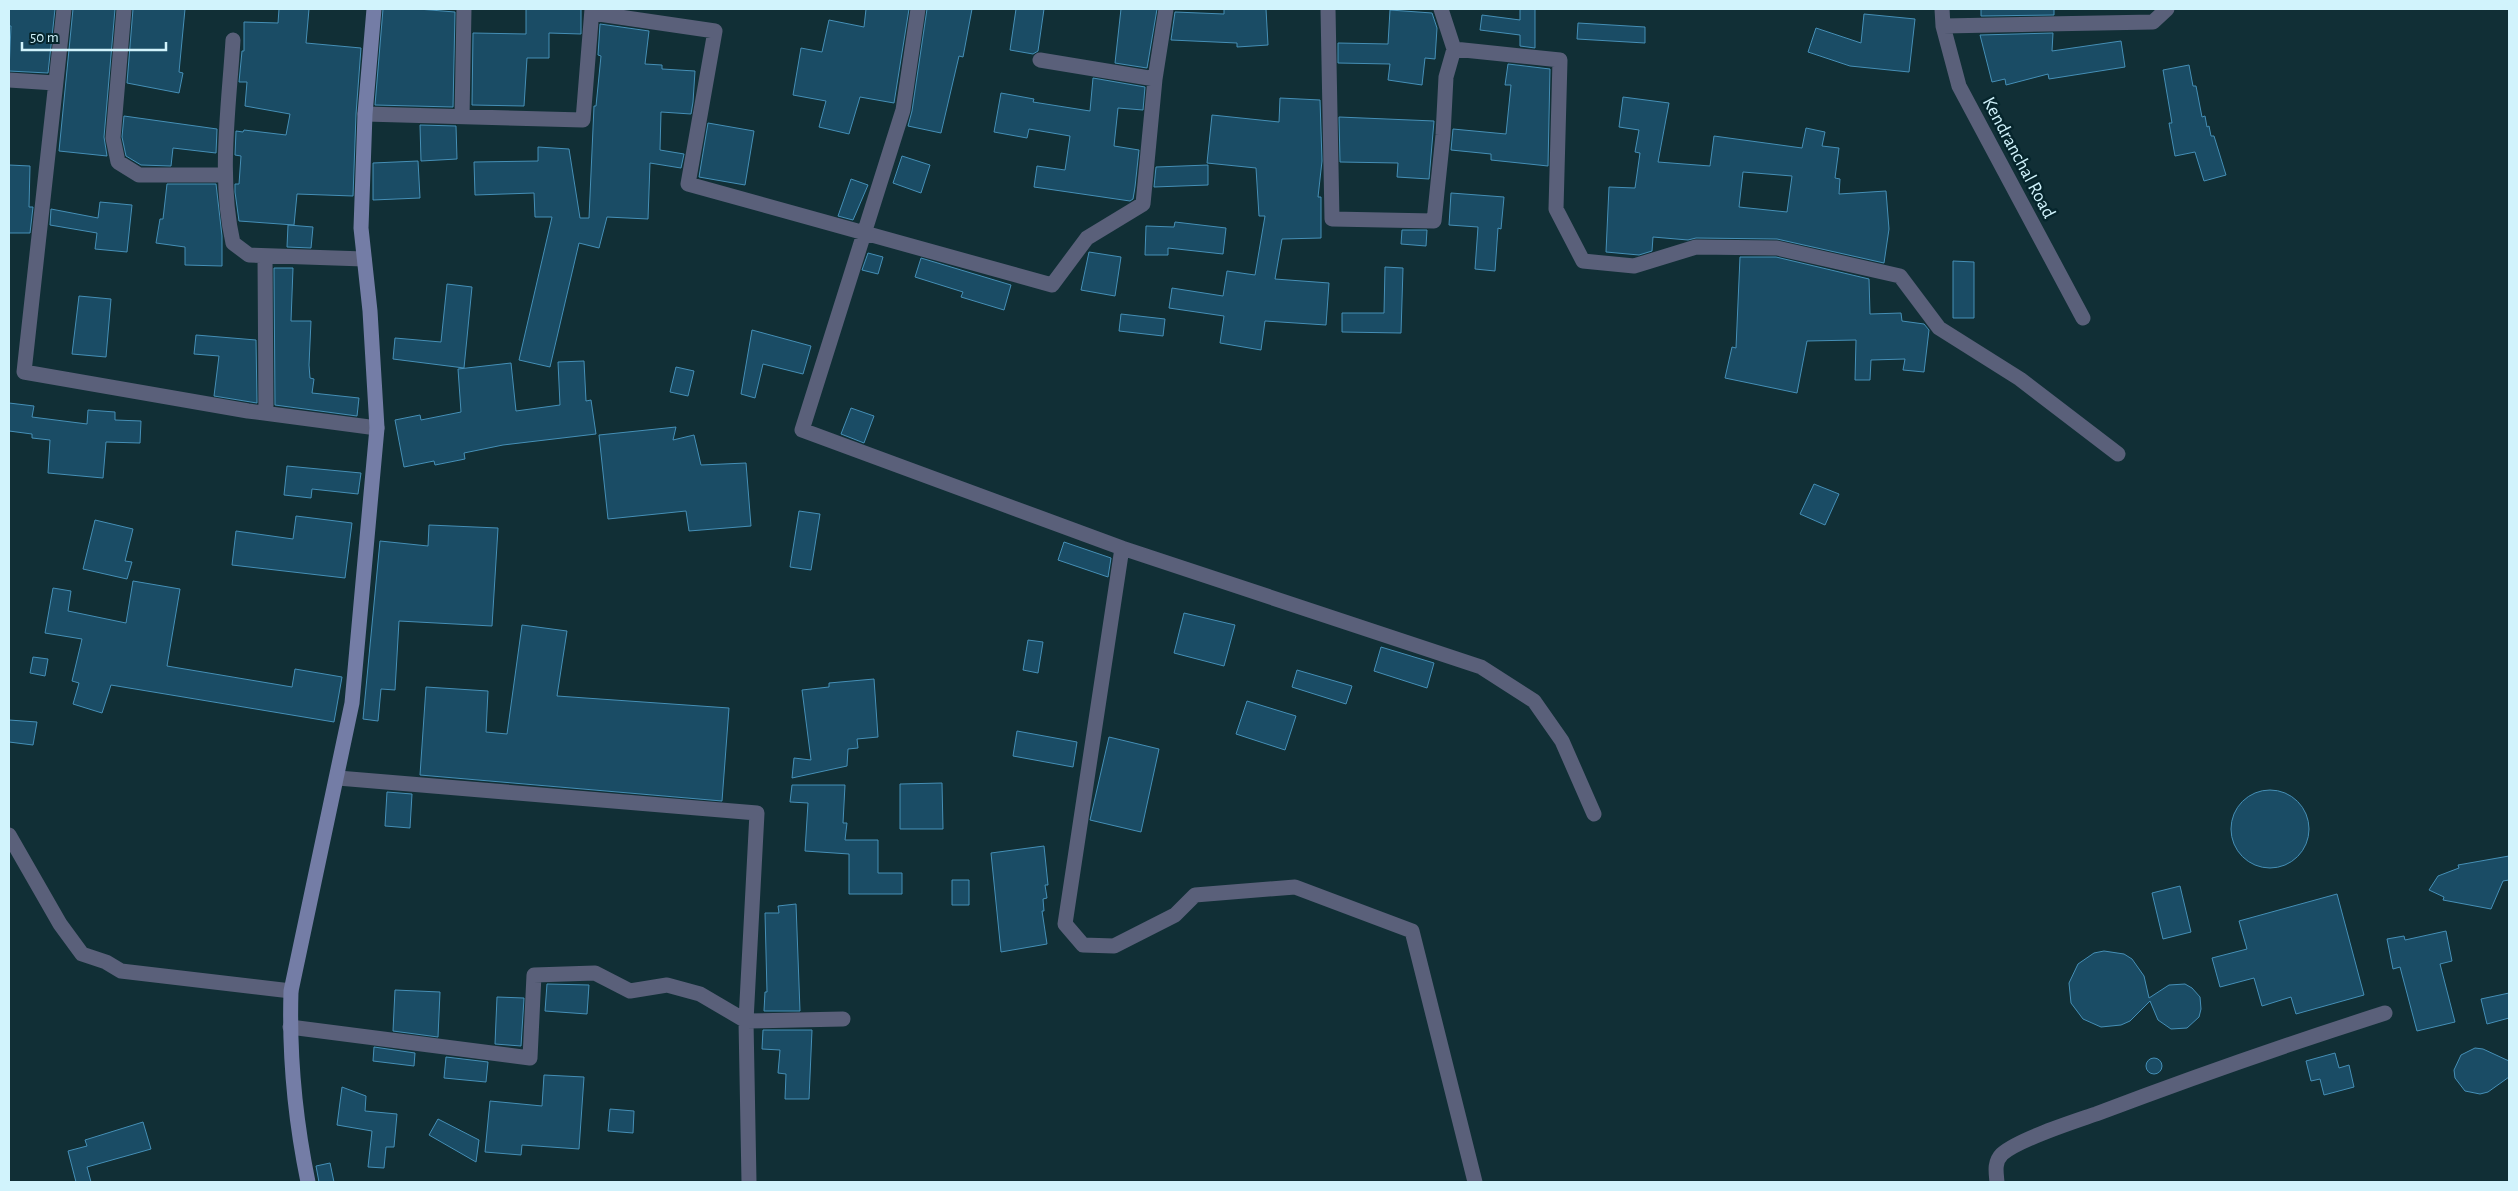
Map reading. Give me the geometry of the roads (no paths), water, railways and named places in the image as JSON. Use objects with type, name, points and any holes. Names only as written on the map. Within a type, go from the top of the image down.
[{"type":"street","points":[[64,9],[18,371],[266,413],[377,428]]},
{"type":"street","points":[[124,9],[113,138],[118,162],[139,176],[225,175]]},
{"type":"street","points":[[308,1182],[294,1100],[290,1027],[291,991],[338,778],[352,703],[377,428],[361,228],[365,114],[374,9]]},
{"type":"street","points":[[462,117],[464,9]]},
{"type":"street","points":[[918,9],[903,110],[802,430],[1122,548],[1481,667],[1534,701],[1562,742],[1594,814]]},
{"type":"street","points":[[365,114],[583,120],[592,11],[715,31],[688,184],[1052,285],[1088,238],[1143,204],[1155,79],[1166,9]]},
{"type":"street","points":[[1328,9],[1332,219],[1434,221],[1443,135],[1446,77],[1454,49],[1441,9]]},
{"type":"street","name":"Kendranchal Road","points":[[1942,9],[1943,26],[1960,86],[2083,318]]},
{"type":"street","points":[[1943,26],[2152,22],[2167,9]]},
{"type":"street","points":[[233,40],[225,175],[228,223],[233,243],[250,255],[364,259]]},
{"type":"street","points":[[1454,49],[1560,60],[1556,209],[1583,261],[1634,266],[1696,247],[1776,248],[1900,276],[1939,328],[2020,379],[2118,454]]},
{"type":"street","points":[[1040,60],[1155,79]]},
{"type":"street","points":[[9,80],[55,83]]},
{"type":"street","points":[[266,256],[266,413]]},
{"type":"street","points":[[1122,548],[1064,924],[1083,945],[1114,946],[1175,916],[1195,895],[1295,887],[1412,931],[1475,1182]]},
{"type":"street","points":[[338,778],[757,813],[746,1021],[749,1182]]},
{"type":"street","points":[[9,835],[60,924],[82,954],[106,962],[121,971],[291,991]]},
{"type":"street","points":[[290,1027],[530,1058],[534,975],[595,973],[630,991],[667,985],[700,994],[746,1021],[843,1019]]},
{"type":"street","points":[[1997,1182],[1995,1169],[1997,1160],[2003,1153],[2038,1135],[2169,1086],[2385,1013]]}]
